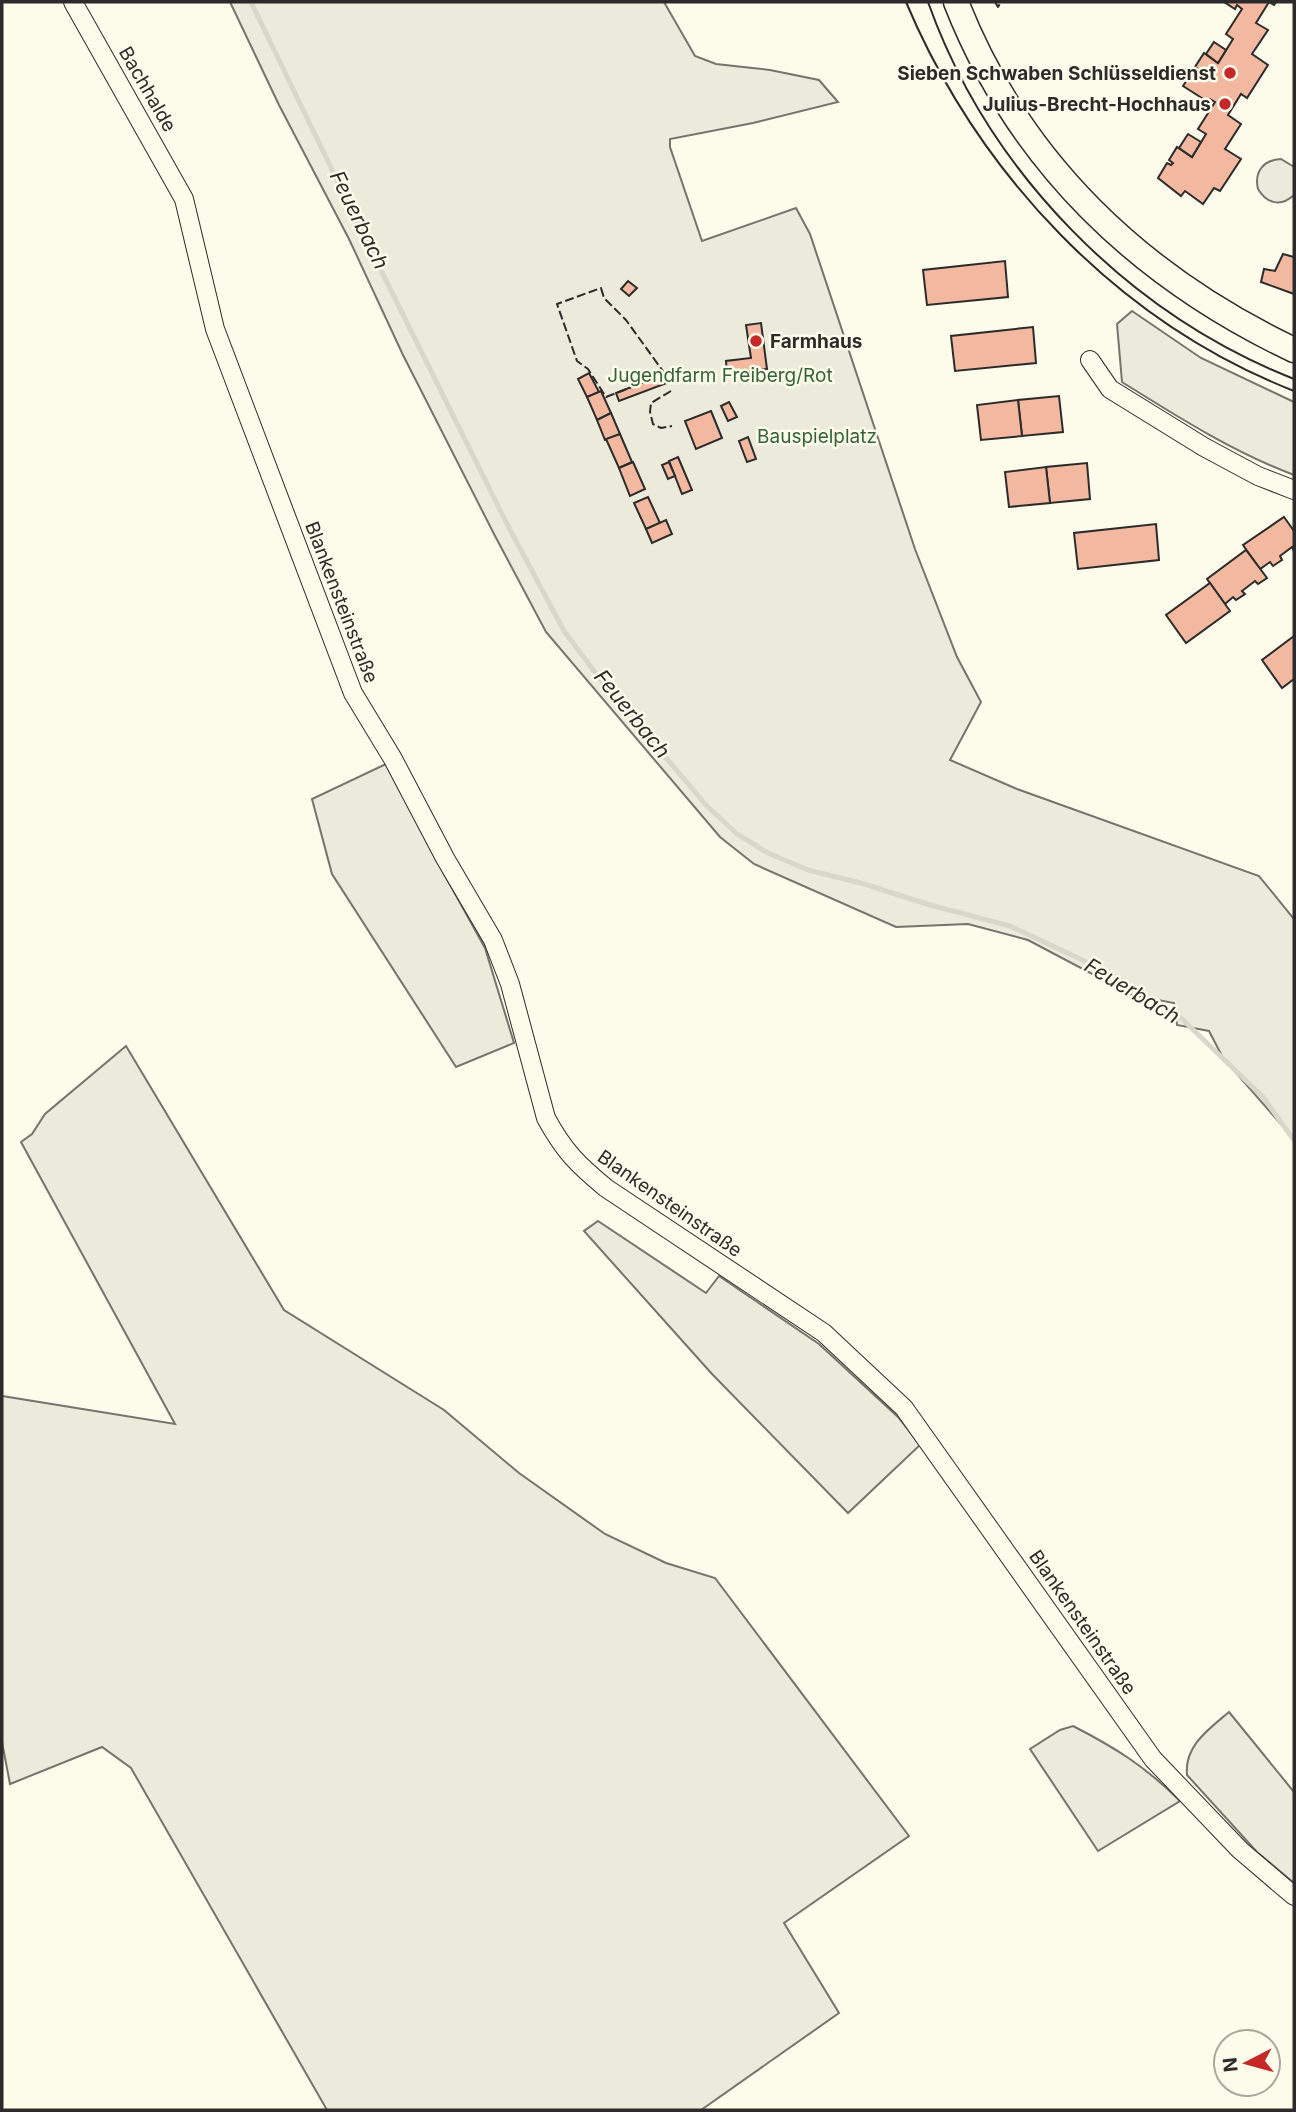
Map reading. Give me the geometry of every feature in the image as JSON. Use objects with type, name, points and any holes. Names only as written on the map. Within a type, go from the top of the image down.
[{"type":"main road","points":[[956,2],[978,51],[1005,100],[1053,167],[1094,213],[1132,248],[1181,286],[1234,320],[1294,350]]},
{"type":"street","name":"Bachhalde","points":[[73,2],[157,146],[184,199]]},
{"type":"street","name":"Blankensteinstraße","points":[[184,199],[215,329],[353,693],[394,759],[445,858],[493,940],[510,984],[546,1118],[557,1138],[575,1162],[606,1188],[824,1333],[904,1408],[1153,1759],[1240,1850],[1294,1896]]},
{"type":"street","points":[[1090,359],[1111,389],[1204,447],[1258,476],[1294,490]]},
{"type":"green space","points":[[230,2],[664,2],[695,56],[716,64],[770,70],[819,80],[838,102],[753,123],[670,139],[670,147],[702,241],[796,208],[810,234],[915,549],[957,657],[981,702],[950,760],[1017,789],[1259,876],[1294,919],[1294,1139],[1223,1058],[1209,1031],[1177,1025],[1174,1003],[1132,995],[1028,940],[968,924],[896,927],[754,864],[720,837],[546,632],[403,355],[349,239],[279,105]]},
{"type":"green space","points":[[1281,159],[1294,167],[1294,195],[1284,201],[1274,202],[1258,189],[1257,177],[1265,164]]},
{"type":"green space","points":[[1132,311],[1201,358],[1294,402],[1294,475],[1228,445],[1122,382],[1117,324]]},
{"type":"green space","points":[[388,763],[438,863],[485,948],[514,1043],[456,1067],[332,874],[312,799]]},
{"type":"green space","points":[[126,1046],[284,1310],[444,1410],[519,1473],[605,1534],[666,1563],[715,1578],[909,1836],[784,1923],[839,2013],[701,2110],[327,2110],[131,1768],[102,1747],[10,1784],[2,1742],[2,1396],[175,1424],[21,1142],[32,1134],[45,1114]]},
{"type":"green space","points":[[598,1221],[706,1293],[719,1276],[819,1344],[898,1417],[920,1445],[848,1513],[712,1374],[584,1231]]},
{"type":"green space","points":[[1229,1712],[1294,1792],[1294,1883],[1257,1852],[1187,1775],[1189,1755],[1199,1739]]},
{"type":"green space","points":[[1073,1726],[1130,1759],[1180,1801],[1098,1851],[1030,1749],[1060,1730]]},
{"type":"building","name":"Julius-Brecht-Hochhaus","points":[[1224,2],[1269,2],[1256,23],[1268,30],[1252,54],[1268,65],[1247,98],[1241,94],[1228,115],[1241,124],[1225,149],[1241,159],[1220,191],[1214,188],[1203,204],[1185,191],[1181,196],[1158,178],[1167,163],[1173,163],[1169,160],[1177,147],[1192,157],[1206,134],[1198,129],[1215,102],[1210,99],[1208,102],[1183,86],[1193,71],[1198,73],[1200,70],[1195,67],[1204,53],[1218,63],[1233,39],[1226,34],[1242,9],[1237,5],[1235,9]]},
{"type":"building","points":[[1214,42],[1226,50],[1218,63],[1206,54]]},
{"type":"building","points":[[1188,134],[1201,142],[1192,157],[1179,148]]},
{"type":"building","points":[[1283,254],[1294,257],[1294,294],[1261,282],[1264,269],[1275,271]]},
{"type":"building","points":[[1005,261],[1008,297],[927,305],[923,270]]},
{"type":"building","points":[[628,281],[637,288],[629,296],[621,289]]},
{"type":"building","name":"Farmhaus","points":[[761,323],[767,369],[727,374],[726,361],[751,358],[746,325]]},
{"type":"building","points":[[1033,327],[1036,363],[955,371],[951,336]]},
{"type":"building","points":[[589,373],[599,392],[587,397],[578,379]]},
{"type":"building","points":[[664,374],[667,383],[619,401],[616,393]]},
{"type":"building","points":[[601,391],[611,413],[597,420],[587,397]]},
{"type":"building","points":[[1059,396],[1063,432],[1022,436],[1018,400]]},
{"type":"building","points":[[1018,400],[1022,436],[981,440],[977,405]]},
{"type":"building","points":[[729,402],[737,417],[728,421],[721,406]]},
{"type":"building","points":[[711,411],[722,438],[696,449],[685,421]]},
{"type":"building","points":[[611,413],[620,434],[605,440],[597,420]]},
{"type":"building","points":[[620,434],[632,462],[619,468],[606,439]]},
{"type":"building","points":[[748,437],[756,459],[747,462],[739,441]]},
{"type":"building","points":[[678,457],[692,490],[682,494],[669,461]]},
{"type":"building","points":[[633,462],[645,489],[630,496],[619,468]]},
{"type":"building","points":[[669,462],[675,476],[668,479],[662,465]]},
{"type":"building","points":[[1087,463],[1090,499],[1050,503],[1046,467]]},
{"type":"building","points":[[1046,467],[1050,503],[1009,507],[1005,472]]},
{"type":"building","points":[[648,497],[660,523],[646,529],[634,503]]},
{"type":"building","points":[[1284,517],[1294,531],[1294,551],[1292,547],[1280,556],[1282,560],[1273,566],[1270,562],[1260,569],[1243,545]]},
{"type":"building","points":[[666,520],[672,534],[652,543],[646,529]]},
{"type":"building","points":[[1156,524],[1159,560],[1078,569],[1074,533]]},
{"type":"building","points":[[1246,550],[1267,578],[1258,584],[1255,581],[1242,591],[1245,594],[1236,600],[1233,597],[1225,604],[1207,579]]},
{"type":"building","points":[[1210,583],[1230,611],[1186,643],[1166,615]]},
{"type":"building","points":[[1294,636],[1294,679],[1282,688],[1262,660]]},
{"type":"waterway","name":"Feuerbach","points":[[251,2],[506,522],[564,631],[606,687],[706,805],[737,834],[768,853],[808,870],[1010,926],[1112,974],[1181,1018],[1263,1097],[1294,1140]]},
{"type":"tram line","points":[[906,2],[936,66],[973,126],[1014,183],[1061,235],[1113,283],[1169,325],[1230,362],[1294,391]]},
{"type":"tram line","points":[[928,2],[954,64],[987,123],[1026,178],[1071,229],[1121,275],[1175,316],[1233,351],[1294,379]]},
{"type":"fence","points":[[995,2],[998,7],[1001,2]]},
{"type":"fence","points":[[601,288],[604,298],[626,320],[665,374],[606,397],[588,369],[577,361],[557,304],[601,288]]},
{"type":"fence","points":[[671,391],[651,403],[650,412],[653,424],[661,428],[672,426]]},
{"type":"place","name":"Sieben Schwaben Schlüsseldienst","points":[[1230,73]]},
{"type":"place","name":"Julius-Brecht-Hochhaus","points":[[1225,104]]},
{"type":"place","name":"Farmhaus","points":[[756,341]]},
{"type":"park label","name":"Jugendfarm Freiberg/Rot","points":[[720,375]]},
{"type":"park label","name":"Bauspielplatz","points":[[817,436]]}]
